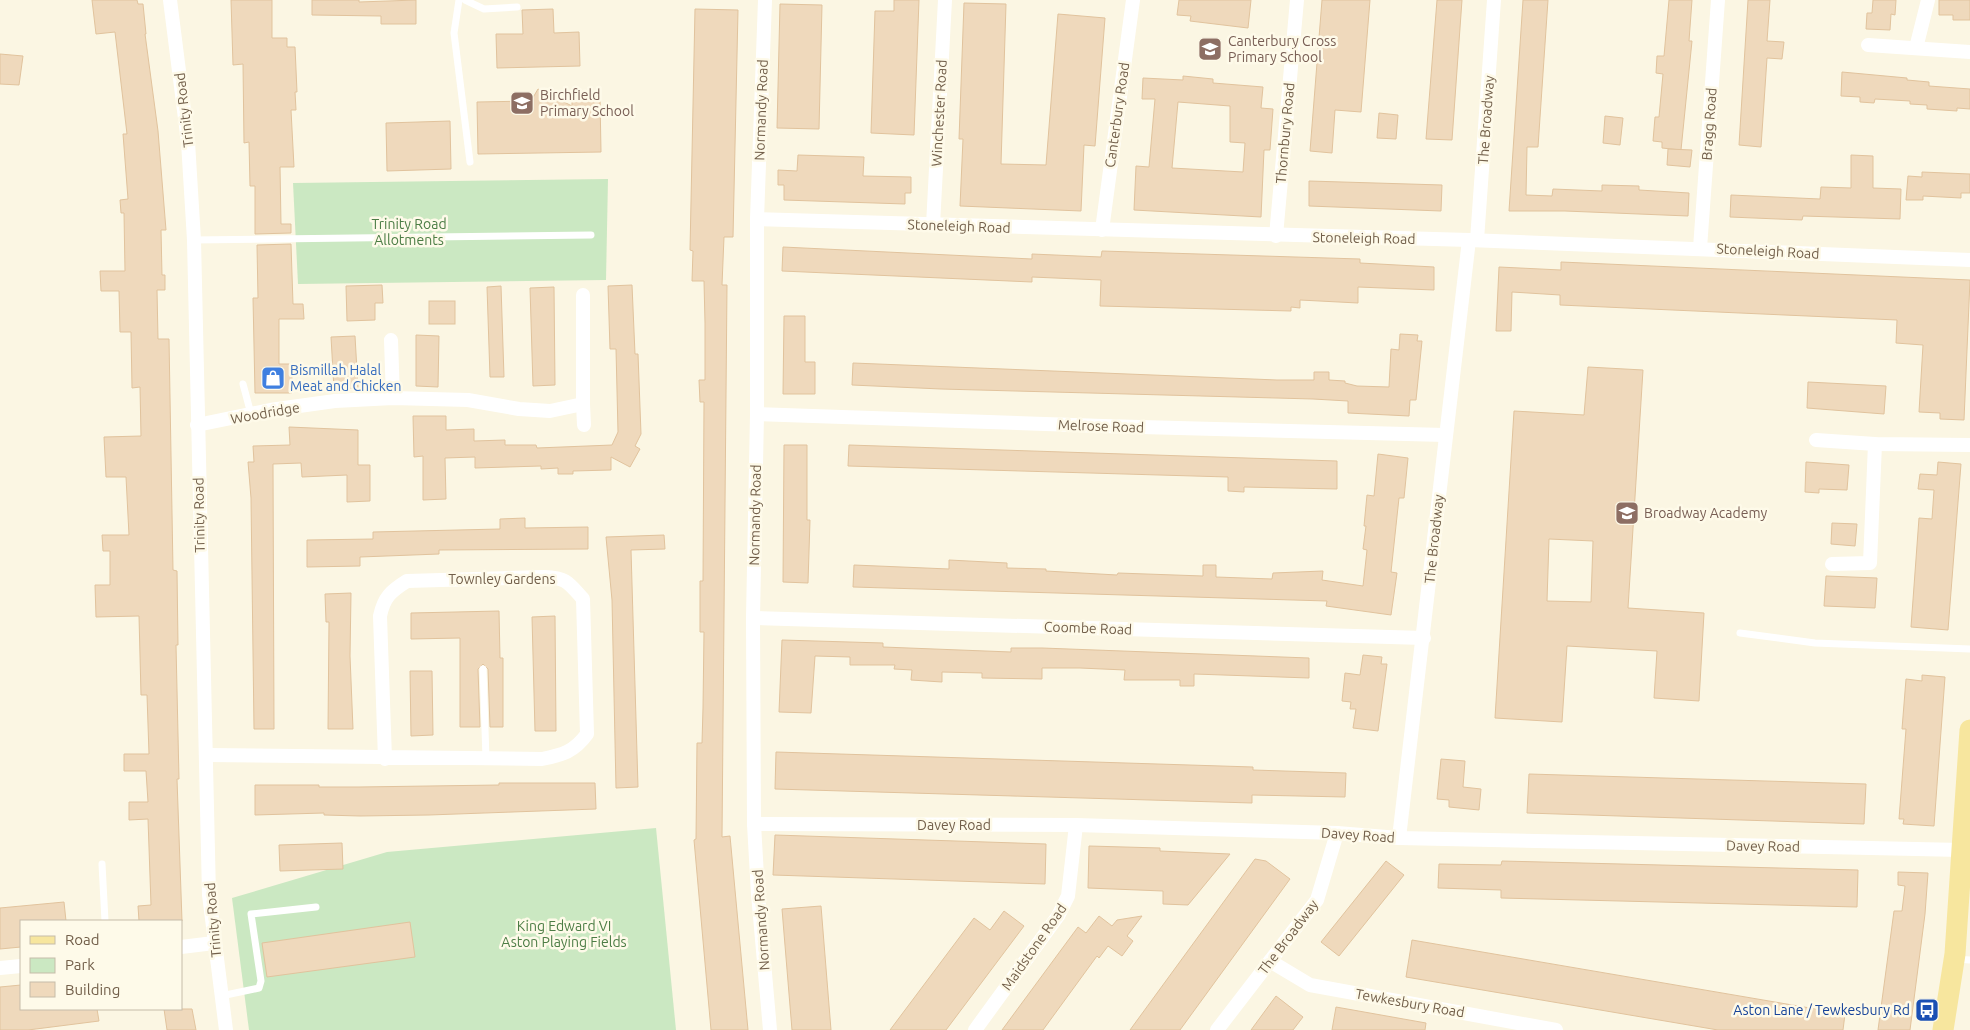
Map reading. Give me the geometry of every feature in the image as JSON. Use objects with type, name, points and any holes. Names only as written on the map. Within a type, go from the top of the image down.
[{"type":"main road","points":[[1943,1030],[1962,959],[1970,730]]},
{"type":"street","name":"Trinity Road","points":[[170,0],[188,142],[194,240],[209,896],[226,1030]]},
{"type":"street","name":"Normandy Road","points":[[765,0],[757,219],[757,414],[752,618],[754,824],[770,1030]]},
{"type":"street","name":"Winchester Road","points":[[933,225],[944,0]]},
{"type":"street","name":"Canterbury Road","points":[[1102,230],[1133,0]]},
{"type":"street","name":"Thornbury Road","points":[[1276,236],[1297,0]]},
{"type":"street","name":"The Broadway","points":[[1400,838],[1424,638],[1445,435],[1473,240],[1494,0]]},
{"type":"street","name":"Bragg Road","points":[[1700,248],[1718,0]]},
{"type":"street","points":[[1916,48],[1928,0]]},
{"type":"street","points":[[1868,45],[1970,52]]},
{"type":"street","name":"Stoneleigh Road","points":[[757,219],[1276,236],[1473,240],[1970,260]]},
{"type":"street","points":[[583,295],[584,425]]},
{"type":"street","points":[[391,340],[394,398]]},
{"type":"street","name":"Woodridge","points":[[197,425],[250,414],[335,401],[394,398],[468,400],[519,409],[550,411],[583,404]]},
{"type":"street","name":"Melrose Road","points":[[757,414],[1445,435]]},
{"type":"street","points":[[1816,440],[1874,444],[1970,446]]},
{"type":"street","points":[[1832,564],[1870,563],[1874,444]]},
{"type":"street","name":"Townley Gardens","points":[[207,755],[385,759],[542,759],[566,754],[578,747],[587,734],[583,599],[562,578],[407,581],[390,591],[383,602],[380,616],[385,759]]},
{"type":"street","name":"Coombe Road","points":[[752,618],[1424,638]]},
{"type":"street","name":"Davey Road","points":[[754,824],[1076,826],[1338,833],[1400,838],[1966,850]]},
{"type":"street","name":"Maidstone Road","points":[[975,1030],[1058,916],[1068,896],[1076,826]]},
{"type":"street","name":"The Broadway","points":[[1217,1030],[1317,900],[1338,833]]},
{"type":"street","points":[[182,947],[214,943]]},
{"type":"street","name":"Tewkesbury Road","points":[[1270,961],[1310,985],[1556,1030]]},
{"type":"street","points":[[0,968],[20,966]]},
{"type":"lane","points":[[459,0],[454,33],[470,162]]},
{"type":"lane","points":[[465,0],[484,9],[517,7]]},
{"type":"lane","points":[[194,240],[591,234]]},
{"type":"lane","points":[[243,384],[250,414]]},
{"type":"lane","points":[[1740,633],[1815,642],[1970,649]]},
{"type":"lane","points":[[483,669],[486,759]]},
{"type":"lane","points":[[102,864],[105,920]]},
{"type":"lane","points":[[221,996],[258,988],[262,981],[251,914],[316,907]]},
{"type":"green space","name":"Trinity Road Allotments","points":[[608,179],[606,280],[298,284],[293,183]]},
{"type":"green space","name":"King Edward VI Aston Playing Fields","points":[[656,828],[676,1030],[249,1030],[232,898],[387,852]]},
{"type":"building","points":[[92,0],[137,0],[138,4],[143,4],[145,34],[158,131],[166,230],[161,230],[162,275],[165,275],[165,290],[157,290],[158,339],[169,339],[173,570],[177,571],[178,645],[176,645],[179,779],[177,779],[182,920],[139,920],[138,906],[151,905],[148,819],[129,820],[129,802],[148,802],[146,771],[124,771],[124,754],[149,754],[147,695],[141,695],[139,616],[96,617],[95,585],[110,585],[110,551],[103,551],[102,535],[129,535],[126,477],[106,477],[104,437],[141,436],[140,387],[132,388],[131,332],[120,332],[119,291],[101,291],[100,271],[125,271],[124,213],[121,213],[120,200],[128,199],[123,134],[127,134],[115,32],[96,34]]},
{"type":"building","points":[[231,0],[272,0],[272,38],[287,38],[287,47],[295,47],[296,110],[291,110],[294,167],[280,167],[281,224],[291,224],[291,233],[255,234],[255,186],[250,186],[249,142],[244,143],[243,64],[233,65]]},
{"type":"building","points":[[312,0],[359,0],[359,2],[416,0],[416,24],[381,24],[381,16],[312,15]]},
{"type":"building","points":[[894,0],[919,0],[914,135],[871,133],[875,11],[894,11]]},
{"type":"building","points":[[1179,0],[1251,0],[1248,28],[1190,21],[1191,16],[1177,15]]},
{"type":"building","points":[[1322,0],[1370,0],[1361,112],[1335,110],[1332,153],[1310,151]]},
{"type":"building","points":[[1437,0],[1462,0],[1452,140],[1426,139]]},
{"type":"building","points":[[1523,0],[1548,0],[1538,147],[1527,147],[1526,195],[1552,196],[1553,189],[1602,191],[1602,185],[1639,186],[1639,190],[1689,193],[1688,216],[1565,211],[1509,211]]},
{"type":"building","points":[[1669,0],[1692,0],[1689,41],[1692,41],[1681,150],[1662,148],[1662,142],[1653,141],[1655,117],[1659,117],[1663,74],[1656,73],[1657,56],[1664,56]]},
{"type":"building","points":[[1748,0],[1770,0],[1767,41],[1784,42],[1782,59],[1767,58],[1761,147],[1739,145]]},
{"type":"building","points":[[1873,0],[1896,0],[1895,15],[1891,14],[1890,30],[1866,29],[1867,13],[1872,13]]},
{"type":"building","points":[[1939,0],[1970,0],[1970,20],[1953,20],[1953,15],[1939,15]]},
{"type":"building","points":[[964,3],[1006,4],[1001,164],[1046,165],[1058,14],[1105,18],[1095,146],[1084,145],[1081,211],[960,206],[963,139],[959,139]]},
{"type":"building","points":[[780,4],[822,5],[819,129],[777,128]]},
{"type":"building","points":[[553,9],[554,33],[579,32],[580,66],[497,68],[496,34],[523,34],[522,10]]},
{"type":"building","points":[[695,9],[738,10],[733,237],[724,237],[722,285],[727,285],[722,837],[730,836],[748,1030],[711,1030],[694,840],[696,839],[697,743],[702,743],[704,632],[700,632],[700,581],[703,581],[704,402],[700,402],[699,380],[705,380],[704,281],[692,281],[693,251],[690,250]]},
{"type":"building","points":[[0,54],[23,56],[19,85],[0,84]]},
{"type":"building","points":[[1842,72],[1907,78],[1907,80],[1929,82],[1929,86],[1970,89],[1970,109],[1957,108],[1957,111],[1927,109],[1927,105],[1910,104],[1910,101],[1875,99],[1874,103],[1860,102],[1860,97],[1841,96]]},
{"type":"building","points":[[1183,76],[1213,79],[1213,83],[1263,87],[1261,108],[1273,109],[1270,150],[1264,150],[1261,217],[1134,210],[1136,166],[1149,167],[1155,99],[1142,99],[1143,78],[1183,80]],"holes":[[[1178,102],[1230,106],[1230,142],[1245,143],[1243,172],[1172,168]]]},
{"type":"building","points":[[538,89],[572,106],[572,98],[600,98],[601,152],[478,154],[477,102],[531,101]]},
{"type":"building","points":[[1379,113],[1398,115],[1396,139],[1377,138]]},
{"type":"building","points":[[1605,116],[1623,118],[1620,145],[1603,143]]},
{"type":"building","points":[[450,121],[451,169],[387,171],[386,123]]},
{"type":"building","points":[[1668,149],[1692,150],[1690,167],[1667,165]]},
{"type":"building","points":[[798,155],[864,157],[863,176],[911,177],[911,193],[905,193],[905,204],[784,200],[784,185],[778,185],[778,170],[797,171]]},
{"type":"building","points":[[1851,155],[1873,156],[1873,188],[1901,189],[1900,219],[1803,216],[1802,220],[1730,217],[1731,195],[1820,199],[1821,187],[1851,188]]},
{"type":"building","points":[[1922,172],[1970,174],[1970,193],[1961,193],[1961,198],[1923,196],[1923,200],[1906,200],[1908,176],[1922,177]]},
{"type":"building","points":[[1309,181],[1442,185],[1441,211],[1309,206]]},
{"type":"building","points":[[291,244],[293,304],[303,304],[304,319],[279,319],[279,364],[292,364],[292,393],[255,393],[253,298],[258,298],[257,245]]},
{"type":"building","points":[[783,247],[1032,259],[1032,254],[1101,257],[1102,251],[1360,259],[1360,263],[1434,267],[1434,290],[1358,287],[1358,303],[1300,300],[1300,308],[1291,307],[1291,311],[1100,306],[1101,280],[1032,277],[1032,282],[782,271]]},
{"type":"building","points":[[1561,262],[1970,280],[1964,420],[1940,419],[1940,413],[1919,412],[1923,345],[1896,343],[1897,320],[1560,305],[1560,295],[1512,292],[1511,331],[1496,331],[1499,267],[1561,270]]},
{"type":"building","points":[[382,285],[383,303],[375,303],[375,320],[347,321],[346,286]]},
{"type":"building","points":[[632,285],[635,354],[638,354],[641,434],[635,446],[640,449],[630,467],[611,457],[611,470],[573,471],[573,474],[558,474],[558,468],[541,469],[541,466],[475,468],[475,457],[445,458],[446,499],[423,500],[423,456],[414,457],[413,416],[446,416],[446,430],[474,429],[474,441],[505,440],[505,445],[536,445],[537,448],[612,445],[618,432],[616,349],[610,349],[608,286]]},
{"type":"building","points":[[501,286],[504,377],[490,377],[487,287]]},
{"type":"building","points":[[554,287],[555,385],[533,386],[530,288]]},
{"type":"building","points":[[429,301],[455,301],[455,324],[429,324]]},
{"type":"building","points":[[784,316],[805,316],[805,362],[815,362],[815,394],[783,394]]},
{"type":"building","points":[[1400,334],[1418,335],[1417,341],[1422,341],[1416,400],[1410,400],[1409,416],[1348,413],[1348,401],[1313,399],[852,385],[853,363],[1277,380],[1314,380],[1314,372],[1329,372],[1329,380],[1345,381],[1345,383],[1357,386],[1389,387],[1391,349],[1399,350]]},
{"type":"building","points":[[416,335],[439,336],[438,387],[416,386]]},
{"type":"building","points":[[355,336],[358,388],[334,389],[331,337]]},
{"type":"building","points":[[1588,367],[1643,370],[1628,608],[1704,613],[1699,701],[1654,698],[1657,651],[1567,646],[1562,722],[1495,718],[1514,411],[1584,415]],"holes":[[[1549,539],[1593,541],[1591,602],[1547,601]]]},
{"type":"building","points":[[1808,382],[1886,386],[1884,414],[1807,408]]},
{"type":"building","points":[[289,427],[358,430],[358,465],[370,465],[370,501],[347,502],[347,475],[302,477],[301,463],[273,464],[274,729],[254,729],[251,498],[248,462],[254,462],[253,446],[290,445]]},
{"type":"building","points":[[784,445],[807,445],[807,520],[810,520],[808,583],[783,582]]},
{"type":"building","points":[[849,445],[1337,461],[1337,489],[1244,487],[1244,492],[1228,491],[1228,477],[848,466]]},
{"type":"building","points":[[1378,454],[1408,458],[1404,498],[1399,498],[1391,572],[1397,573],[1391,615],[1326,606],[1327,601],[853,587],[854,565],[949,569],[949,560],[1007,563],[1007,568],[1117,575],[1118,573],[1203,576],[1203,565],[1216,565],[1216,577],[1272,579],[1273,573],[1323,571],[1322,580],[1363,586],[1367,550],[1363,549],[1367,495],[1374,496]]},
{"type":"building","points":[[1806,462],[1849,465],[1847,490],[1819,489],[1819,493],[1805,492]]},
{"type":"building","points":[[1938,462],[1961,464],[1948,630],[1911,627],[1919,518],[1932,519],[1934,490],[1918,489],[1920,474],[1937,475]]},
{"type":"building","points":[[525,518],[525,528],[588,527],[588,549],[439,550],[439,554],[360,557],[360,566],[307,567],[307,540],[373,539],[373,532],[500,529],[500,519]]},
{"type":"building","points":[[1832,523],[1857,524],[1855,546],[1831,544]]},
{"type":"building","points":[[664,535],[665,549],[631,550],[638,787],[616,788],[612,600],[606,537]]},
{"type":"building","points":[[1826,576],[1877,578],[1875,608],[1824,606]]},
{"type":"building","points":[[351,593],[350,656],[353,729],[328,729],[329,622],[326,622],[325,594]]},
{"type":"building","points":[[499,611],[500,658],[503,658],[503,727],[490,727],[488,669],[483,664],[478,669],[480,727],[460,727],[460,638],[411,639],[411,613]]},
{"type":"building","points":[[555,616],[556,731],[535,731],[532,617]]},
{"type":"building","points":[[782,640],[883,643],[883,647],[1011,652],[1011,648],[1042,648],[1309,658],[1309,678],[1194,674],[1194,686],[1180,686],[1180,680],[1124,680],[1125,670],[1042,668],[1042,679],[982,678],[982,673],[942,672],[942,682],[911,680],[912,670],[894,669],[895,665],[850,665],[850,657],[815,656],[811,713],[779,712]]},
{"type":"building","points":[[1363,655],[1382,657],[1381,664],[1387,664],[1378,731],[1353,728],[1356,709],[1350,709],[1351,702],[1342,701],[1345,673],[1360,675]]},
{"type":"building","points":[[410,671],[432,671],[433,735],[411,736]]},
{"type":"building","points":[[1922,675],[1945,677],[1934,826],[1903,824],[1904,819],[1899,819],[1906,729],[1902,729],[1906,679],[1922,681]]},
{"type":"building","points":[[776,752],[1253,767],[1253,770],[1346,773],[1345,797],[1252,795],[1252,803],[775,789]]},
{"type":"building","points":[[1441,759],[1465,761],[1463,787],[1481,789],[1479,810],[1449,807],[1449,800],[1437,799]]},
{"type":"building","points":[[1529,774],[1866,784],[1864,824],[1527,813]]},
{"type":"building","points":[[499,783],[595,783],[596,809],[429,815],[360,816],[324,815],[324,813],[255,815],[255,785],[359,787],[499,785]]},
{"type":"building","points":[[775,835],[1046,844],[1045,884],[773,875]]},
{"type":"building","points":[[342,843],[343,869],[280,871],[279,845]]},
{"type":"building","points":[[1089,846],[1160,848],[1160,851],[1230,854],[1188,905],[1163,904],[1163,891],[1088,888]]},
{"type":"building","points":[[1255,859],[1266,861],[1290,879],[1180,1030],[1130,1030]]},
{"type":"building","points":[[1386,861],[1404,875],[1339,956],[1321,942]]},
{"type":"building","points":[[1502,861],[1858,870],[1857,907],[1501,898],[1501,890],[1438,888],[1439,864],[1501,865]]},
{"type":"building","points":[[1898,872],[1928,873],[1925,914],[1910,1030],[1878,1030],[1894,911],[1902,911],[1905,886],[1898,885]]},
{"type":"building","points":[[64,902],[66,920],[20,920],[20,947],[0,949],[0,908]]},
{"type":"building","points":[[821,906],[831,1030],[792,1030],[782,909]]},
{"type":"building","points":[[1004,911],[1024,926],[946,1030],[890,1030],[974,918],[990,930]]},
{"type":"building","points":[[1099,916],[1112,926],[1117,920],[1142,916],[1127,936],[1133,941],[1122,956],[1108,946],[1099,958],[1097,956],[1043,1030],[1002,1030],[1078,927],[1086,933]]},
{"type":"building","points":[[410,922],[415,957],[267,977],[262,943]]},
{"type":"building","points":[[1412,940],[1845,1014],[1843,1030],[1718,1030],[1406,977]]},
{"type":"building","points":[[20,985],[20,1010],[97,1010],[99,1021],[28,1030],[0,1030],[0,987]]},
{"type":"building","points":[[1276,996],[1303,1017],[1293,1030],[1251,1030]]},
{"type":"building","points":[[1336,1007],[1426,1023],[1425,1030],[1332,1030]]},
{"type":"building","points":[[192,1009],[196,1030],[167,1030],[164,1010]]},
{"type":"place","name":"Canterbury Cross Primary School","points":[[1210,49]]},
{"type":"place","name":"Birchfield Primary School","points":[[522,103]]},
{"type":"place","name":"Bismillah Halal Meat and Chicken","points":[[273,378]]},
{"type":"place","name":"Broadway Academy","points":[[1627,513]]},
{"type":"place","name":"Aston Lane / Tewkesbury Rd","points":[[1927,1010]]}]
